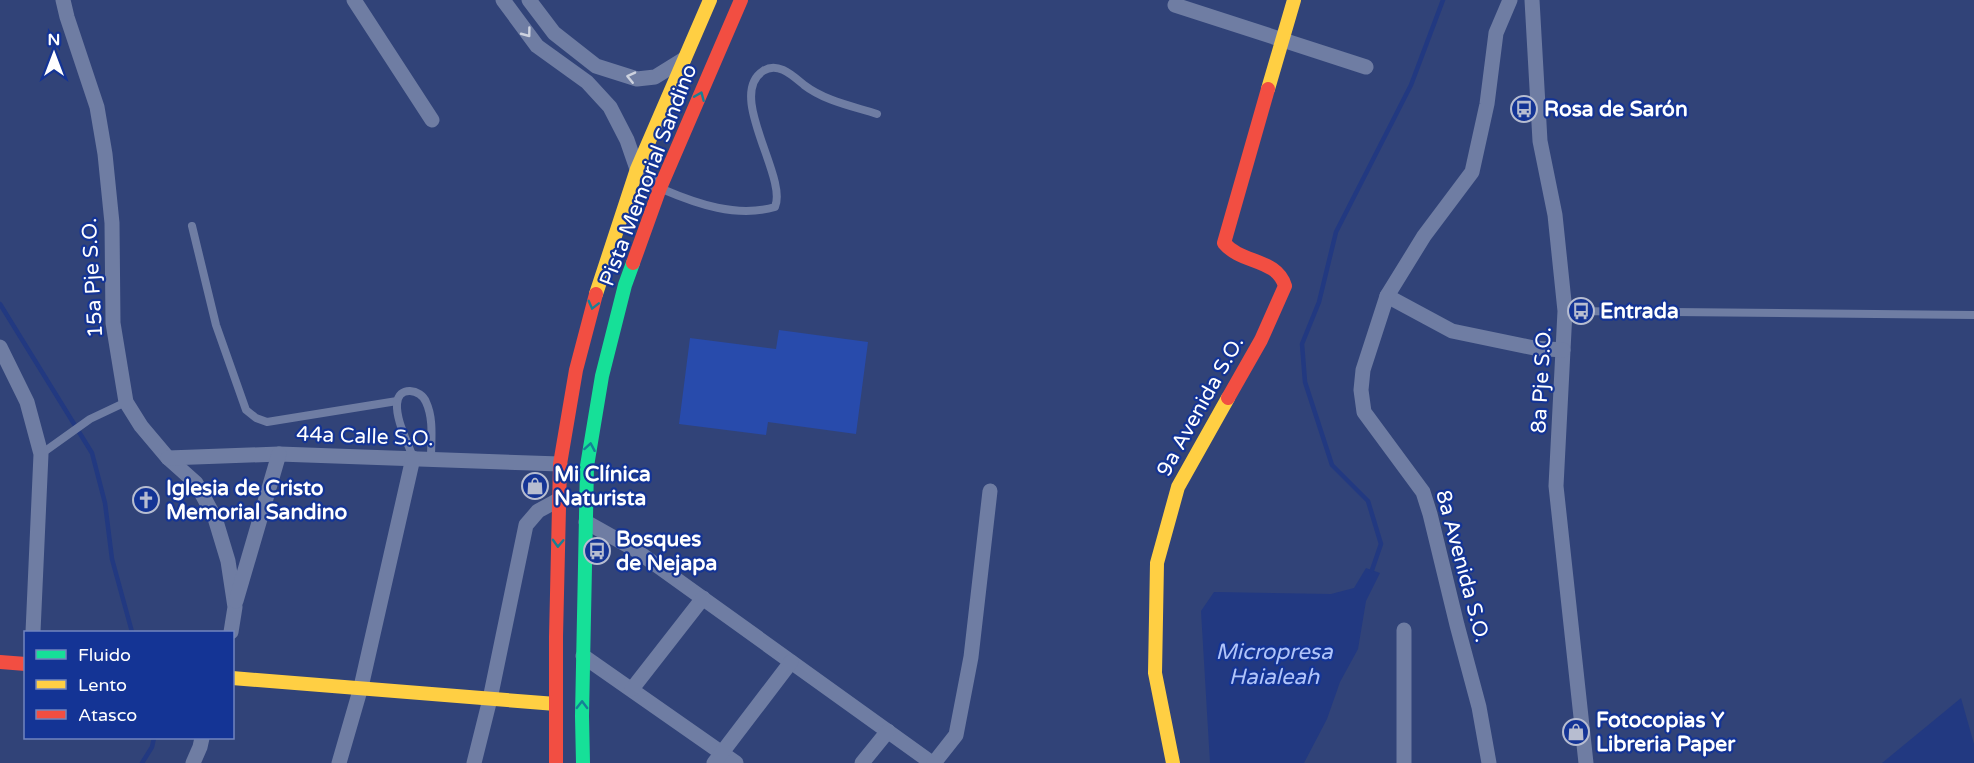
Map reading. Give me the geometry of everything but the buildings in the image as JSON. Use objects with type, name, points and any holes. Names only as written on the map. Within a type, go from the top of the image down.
[{"type":"main road","name":"Pista Memorial Sandino","points":[[556,763],[560,464],[576,370],[600,279],[637,169],[710,0]]},
{"type":"main road","name":"Pista Memorial Sandino","points":[[583,763],[587,466],[602,376],[625,285],[660,188],[741,0]]},
{"type":"main road","points":[[1284,41],[1294,0]]},
{"type":"main road","name":"9a Avenida S.O.","points":[[1173,763],[1155,673],[1157,563],[1178,487],[1261,340],[1285,286],[1280,273],[1260,262],[1234,255],[1224,243],[1284,41]]},
{"type":"main road","points":[[0,662],[24,664]]},
{"type":"main road","points":[[234,678],[556,704]]},
{"type":"street","name":"15a Pje S.O.","points":[[63,0],[97,107],[105,154],[112,223],[113,324],[126,402],[141,426],[168,458],[196,483],[215,518],[228,561],[235,607],[231,631]]},
{"type":"street","points":[[354,0],[432,120]]},
{"type":"street","points":[[503,0],[537,46],[587,82],[610,107],[627,140],[637,169],[660,188]]},
{"type":"street","points":[[529,0],[554,33],[596,66],[637,79],[655,77],[684,59]]},
{"type":"street","name":"8a Avenida S.O.","points":[[1489,763],[1479,707],[1423,492],[1364,412],[1361,390],[1362,370],[1386,296],[1424,236],[1472,172],[1487,104],[1496,33],[1510,0]]},
{"type":"street","name":"8a Pje S.O.","points":[[1532,0],[1540,141],[1556,215],[1565,311],[1556,486],[1586,763]]},
{"type":"street","points":[[1175,5],[1366,67]]},
{"type":"street","points":[[587,82],[596,66]]},
{"type":"street","points":[[1386,296],[1452,331],[1534,348],[1563,351]]},
{"type":"street","points":[[0,347],[27,402],[41,454],[33,631]]},
{"type":"street","points":[[235,607],[279,454]]},
{"type":"street","name":"44a Calle S.O.","points":[[168,458],[279,454],[560,464]]},
{"type":"street","points":[[339,763],[361,687],[413,458]]},
{"type":"street","points":[[586,522],[634,549],[933,763],[956,735],[971,657],[990,491]]},
{"type":"street","points":[[474,763],[490,699],[526,525],[538,511],[560,499]]},
{"type":"street","points":[[632,689],[703,598]]},
{"type":"street","points":[[1404,630],[1404,763]]},
{"type":"street","points":[[583,656],[632,689],[717,758],[736,763]]},
{"type":"street","points":[[717,758],[791,662]]},
{"type":"street","points":[[862,763],[888,731]]},
{"type":"street","points":[[193,763],[202,739]]},
{"type":"lane","points":[[660,188],[685,199],[733,211],[761,211],[775,207],[778,200],[773,178],[753,114],[752,93],[756,79],[763,71],[772,68],[788,71],[818,94],[877,114]]},
{"type":"lane","points":[[192,226],[216,325],[246,410],[256,418],[267,422],[397,401]]},
{"type":"lane","points":[[1565,311],[1974,315]]},
{"type":"lane","points":[[413,458],[397,412],[397,401],[405,391],[415,391],[422,395],[431,416],[431,458]]},
{"type":"lane","points":[[41,454],[90,419],[126,402]]},
{"type":"shaded area","points":[[779,330],[868,342],[856,434],[768,422],[766,435],[679,424],[690,338],[776,349]]},
{"type":"water","name":"Micropresa Haialeah","points":[[1366,568],[1380,573],[1366,601],[1358,649],[1340,682],[1327,719],[1304,763],[1210,763],[1201,611],[1214,592],[1331,594],[1354,588]]},
{"type":"water","points":[[1961,698],[1974,744],[1974,763],[1882,763]]},
{"type":"waterway","points":[[1372,570],[1381,544],[1368,501],[1332,465],[1305,382],[1302,344],[1319,302],[1336,232],[1411,85],[1443,0]]},
{"type":"waterway","points":[[0,304],[92,453],[105,503],[112,559],[132,631]]},
{"type":"waterway","points":[[142,763],[152,747],[154,739]]},
{"type":"traffic: fast","points":[[583,763],[587,466],[602,376],[625,285],[633,263]]},
{"type":"traffic: slow","points":[[596,294],[637,169],[710,0]]},
{"type":"traffic: slow","points":[[1268,89],[1294,0]]},
{"type":"traffic: slow","points":[[1173,763],[1155,673],[1157,563],[1178,487],[1228,398]]},
{"type":"traffic: slow","points":[[234,678],[556,704]]},
{"type":"traffic: jam","points":[[633,263],[660,188],[741,0]]},
{"type":"traffic: jam","points":[[1228,398],[1261,340],[1285,286],[1281,277],[1274,270],[1240,255],[1224,243],[1268,89]]},
{"type":"traffic: jam","points":[[556,763],[560,464],[576,370],[596,294]]},
{"type":"traffic: jam","points":[[0,662],[24,664]]},
{"type":"place","name":"Rosa de Sarón","points":[[1524,109]]},
{"type":"place","name":"Entrada","points":[[1581,311]]},
{"type":"place","name":"Mi Clínica Naturista","points":[[535,486]]},
{"type":"place","name":"Iglesia de Cristo Memorial Sandino","points":[[146,500]]},
{"type":"place","name":"Bosques de Nejapa","points":[[597,551]]},
{"type":"place","name":"Fotocopias Y Libreria Paper","points":[[1576,732]]}]
